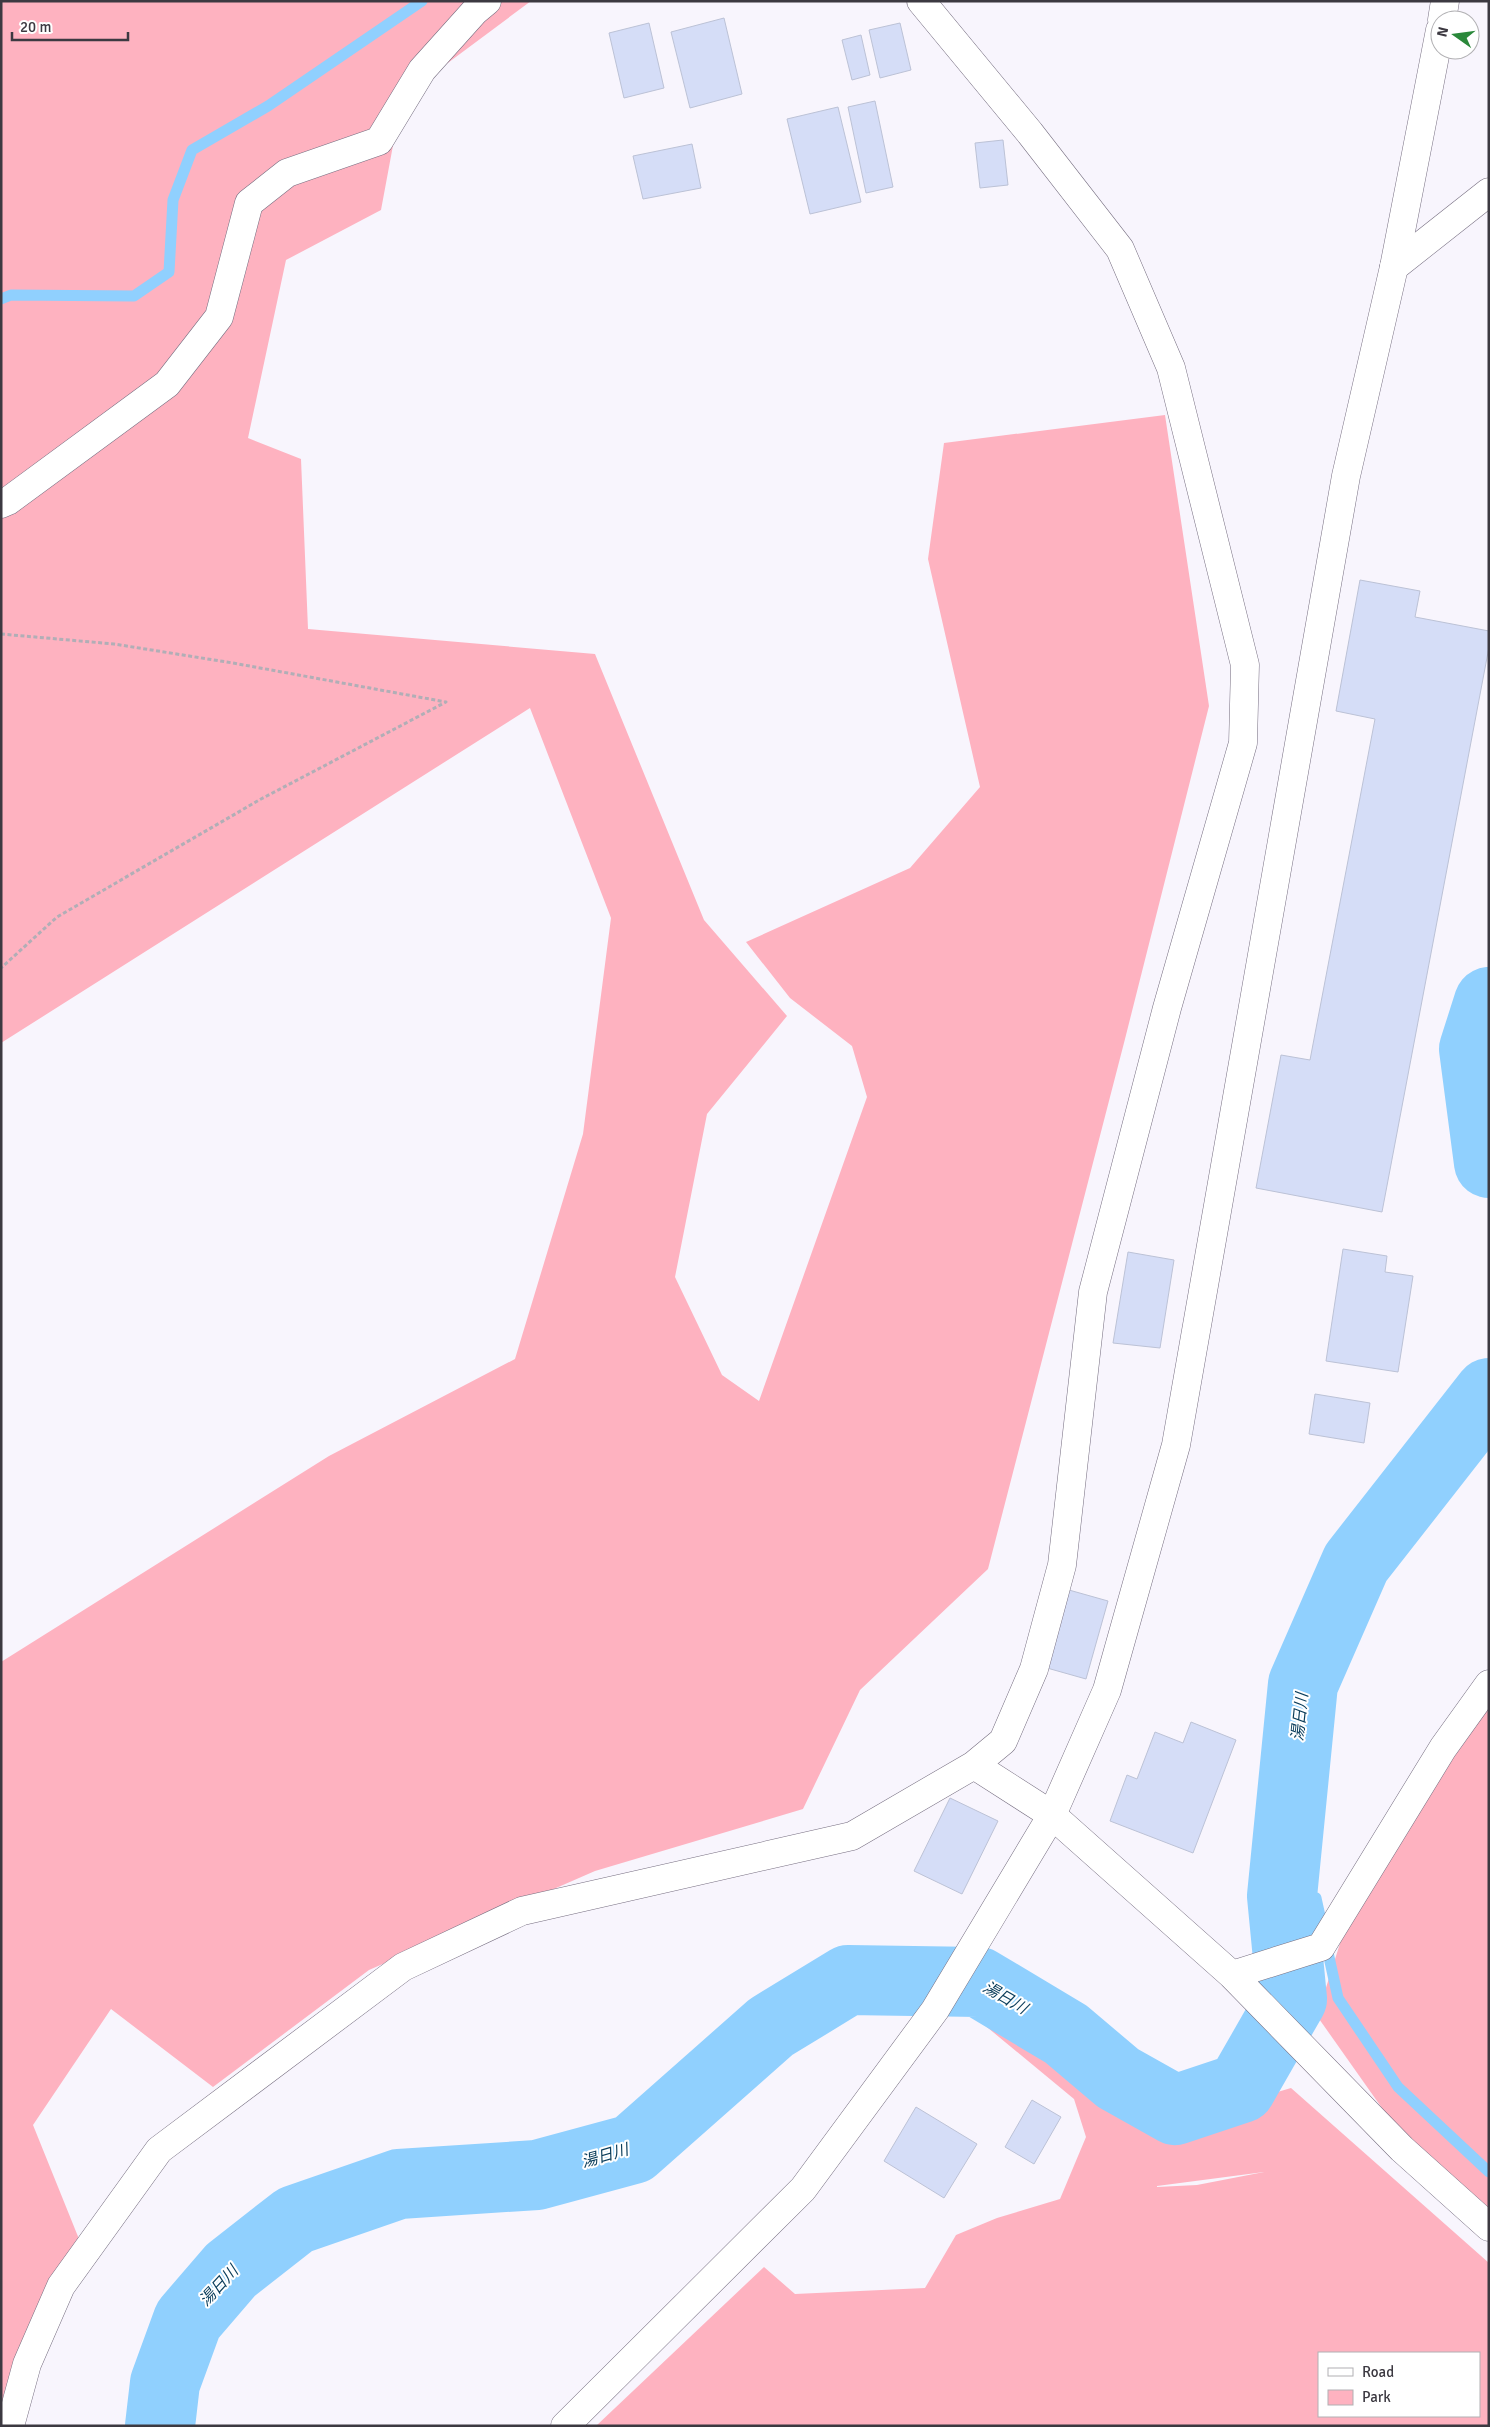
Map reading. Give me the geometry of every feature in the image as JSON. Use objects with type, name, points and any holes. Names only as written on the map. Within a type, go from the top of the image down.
[{"type":"street","points":[[1,504],[8,501],[167,384],[218,317],[249,203],[288,173],[379,141],[422,70],[475,11],[487,1]]},
{"type":"street","points":[[10,2426],[27,2364],[61,2286],[159,2150],[403,1967],[522,1910],[852,1836],[974,1765],[1003,1741],[1034,1669],[1062,1565],[1092,1292],[1167,1008],[1242,743],[1245,665],[1170,368],[1120,249],[1030,133],[922,1]]},
{"type":"street","points":[[565,2426],[803,2189],[935,2010],[1052,1815],[1108,1690],[1176,1445],[1346,476],[1394,267],[1434,60]]},
{"type":"street","points":[[1394,267],[1489,192]]},
{"type":"street","points":[[1232,1975],[1321,1947],[1443,1748],[1489,1684]]},
{"type":"street","points":[[974,1765],[1052,1815],[1232,1975],[1402,2149],[1489,2227]]},
{"type":"path","points":[[1,634],[114,644],[233,663],[446,702],[261,799],[57,917],[1,968]]},
{"type":"green space","points":[[1,1],[531,1],[402,97],[381,210],[286,260],[248,438],[301,459],[308,629],[595,654],[704,920],[787,1016],[707,1114],[675,1277],[722,1375],[759,1401],[867,1097],[852,1046],[790,998],[746,942],[910,868],[980,787],[928,559],[944,443],[1165,415],[1209,706],[988,1569],[860,1690],[803,1809],[595,1871],[369,1970],[213,2087],[111,2009],[33,2125],[79,2239],[1,2426],[1,1662],[329,1456],[515,1359],[583,1134],[611,918],[530,708],[1,1043]]},
{"type":"green space","points":[[1489,1684],[1489,2220],[1425,2169],[1317,2016],[1356,1893]]},
{"type":"green space","points":[[982,2023],[1019,2025],[1181,2121],[1291,2088],[1489,2263],[1489,2426],[596,2426],[764,2267],[795,2294],[925,2288],[956,2235],[997,2218],[1060,2199],[1086,2137],[1074,2099]],"holes":[[[1264,2172],[1197,2185],[1157,2187]]]},
{"type":"building","points":[[724,18],[742,94],[690,108],[671,32]]},
{"type":"building","points":[[649,23],[664,88],[624,98],[609,33]]},
{"type":"building","points":[[900,23],[911,70],[880,78],[869,30]]},
{"type":"building","points":[[861,35],[870,75],[852,80],[842,40]]},
{"type":"building","points":[[875,101],[893,187],[866,193],[848,107]]},
{"type":"building","points":[[838,107],[861,202],[810,214],[787,119]]},
{"type":"building","points":[[1003,140],[1008,185],[980,188],[975,143]]},
{"type":"building","points":[[692,144],[701,188],[643,199],[633,156]]},
{"type":"building","points":[[1360,580],[1420,591],[1415,617],[1489,631],[1489,647],[1382,1212],[1256,1188],[1281,1055],[1310,1060],[1375,719],[1336,711]]},
{"type":"building","points":[[1343,1249],[1387,1256],[1385,1272],[1413,1276],[1398,1372],[1326,1361]]},
{"type":"building","points":[[1128,1252],[1174,1260],[1160,1348],[1113,1343]]},
{"type":"building","points":[[1315,1394],[1370,1403],[1364,1443],[1309,1434]]},
{"type":"building","points":[[1069,1590],[1108,1601],[1086,1679],[1047,1668]]},
{"type":"building","points":[[1191,1722],[1236,1740],[1193,1853],[1110,1821],[1127,1775],[1137,1779],[1155,1732],[1183,1743]]},
{"type":"building","points":[[950,1798],[998,1821],[962,1894],[914,1871]]},
{"type":"building","points":[[1032,2100],[1061,2117],[1034,2164],[1005,2147]]},
{"type":"building","points":[[916,2107],[977,2144],[944,2198],[884,2161]]},
{"type":"waterway","points":[[1,299],[11,295],[134,296],[169,272],[173,200],[192,150],[268,106],[422,1]]},
{"type":"waterway","name":"湯日川","points":[[1489,1002],[1474,1049],[1489,1163]]},
{"type":"waterway","name":"湯日川","points":[[160,2426],[165,2383],[188,2320],[231,2270],[295,2220],[399,2184],[537,2175],[633,2149],[771,2027],[848,1980],[979,1982],[1066,2034],[1118,2078],[1175,2110],[1241,2088],[1292,1999],[1282,1896],[1303,1684],[1356,1563],[1489,1393]]},
{"type":"waterway","points":[[1282,1896],[1302,1895],[1316,1898],[1338,1998],[1398,2087],[1489,2172]]}]
